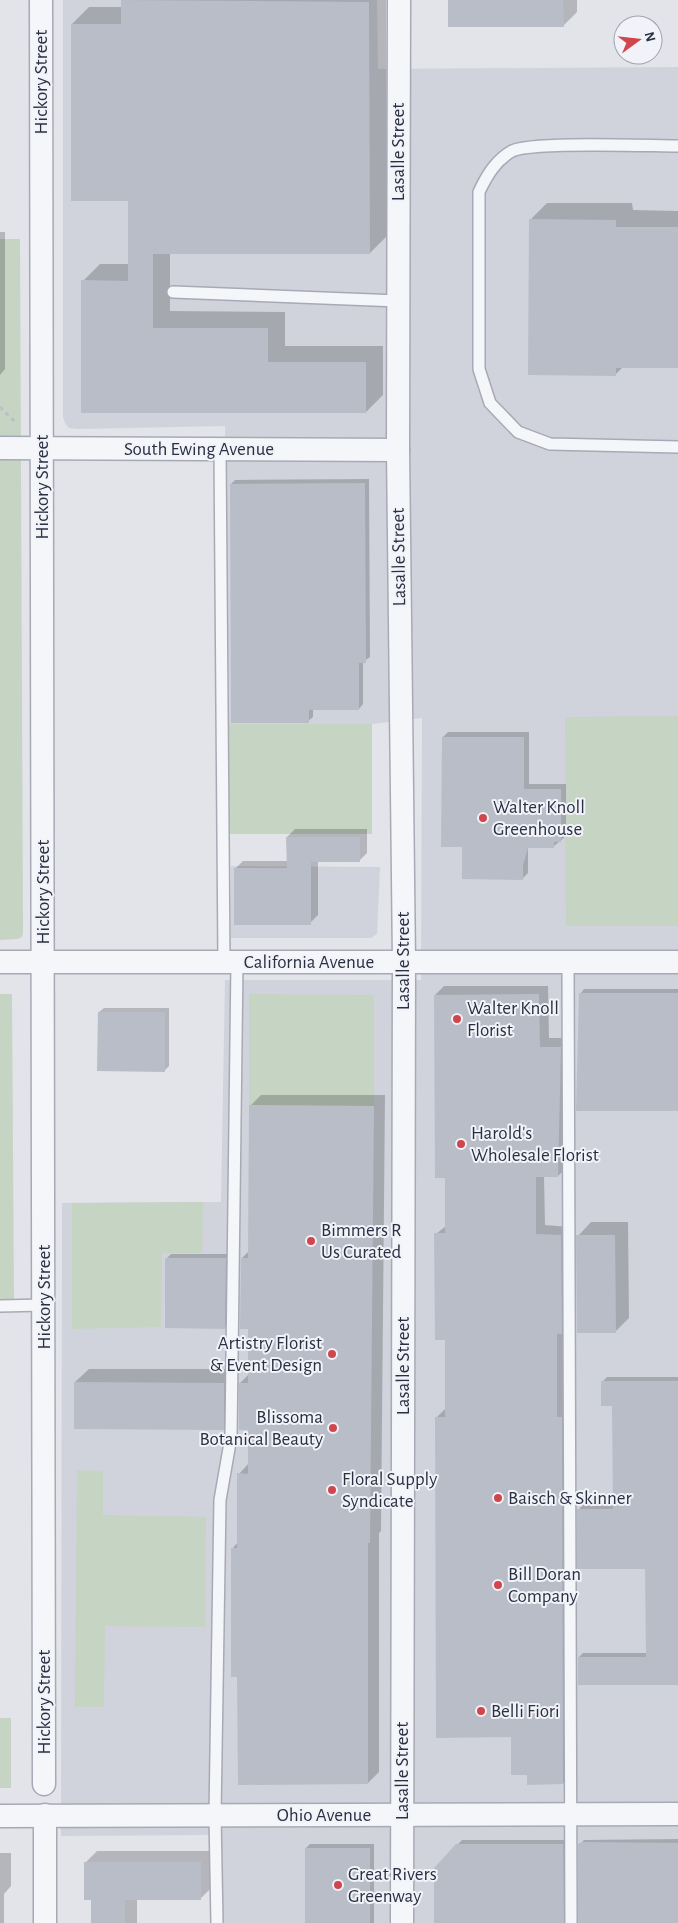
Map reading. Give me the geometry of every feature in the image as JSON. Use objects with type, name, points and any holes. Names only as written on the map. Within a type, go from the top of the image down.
[{"type":"street","name":"Hickory Street","points":[[40,0],[44,1784]]},
{"type":"street","name":"Lasalle Street","points":[[399,0],[398,450],[404,962],[402,1923]]},
{"type":"street","name":"South Ewing Avenue","points":[[0,448],[398,450]]},
{"type":"street","name":"California Avenue","points":[[0,962],[678,962]]},
{"type":"street","name":"Ohio Avenue","points":[[0,1816],[678,1814]]},
{"type":"street","points":[[45,1815],[45,1923]]},
{"type":"lane","points":[[678,146],[538,146],[513,150],[491,168],[479,192],[479,369],[490,403],[518,432],[550,444],[678,446]]},
{"type":"lane","points":[[173,292],[398,301]]},
{"type":"lane","points":[[216,1923],[215,1815],[220,1500],[231,1437],[231,962],[220,449]]},
{"type":"lane","points":[[568,962],[571,1923]]},
{"type":"lane","points":[[0,1306],[44,1305]]},
{"type":"path","points":[[0,407],[16,423]]},
{"type":"shaded area","points":[[63,0],[377,0],[378,69],[678,67],[678,1923],[211,1923],[209,1835],[61,1836],[62,1203],[221,1202],[225,980],[421,980],[422,718],[372,724],[229,724],[225,426],[78,429],[69,428],[65,423],[63,417]]},
{"type":"shaded area","points":[[231,866],[380,867],[377,934],[371,938],[231,938]]},
{"type":"green space","points":[[0,239],[20,239],[23,932],[22,937],[18,939],[0,940]]},
{"type":"green space","points":[[678,716],[678,926],[566,926],[565,717]]},
{"type":"green space","points":[[229,724],[372,724],[372,834],[228,834]]},
{"type":"green space","points":[[0,994],[12,994],[14,1300],[0,1300]]},
{"type":"green space","points":[[249,994],[374,995],[374,1106],[249,1105]]},
{"type":"green space","points":[[203,1202],[202,1253],[162,1253],[161,1327],[72,1329],[72,1203]]},
{"type":"green space","points":[[77,1470],[103,1471],[103,1515],[206,1517],[205,1627],[105,1626],[104,1707],[75,1707]]},
{"type":"green space","points":[[0,1718],[11,1718],[11,1788],[0,1788]]},
{"type":"building","points":[[121,0],[369,2],[370,254],[153,254],[153,328],[268,328],[268,362],[366,362],[366,413],[81,413],[81,280],[128,281],[128,201],[71,201],[71,24],[121,24]]},
{"type":"building","points":[[448,0],[563,0],[564,27],[448,27]]},
{"type":"building","points":[[529,219],[616,220],[616,227],[678,227],[678,368],[616,368],[616,376],[528,375]]},
{"type":"building","points":[[365,483],[366,663],[359,663],[359,710],[309,710],[309,723],[231,723],[230,484]]},
{"type":"building","name":"Walter Knoll Greenhouse","points":[[442,737],[524,737],[524,789],[561,789],[561,842],[554,842],[554,848],[528,848],[523,865],[523,880],[462,879],[462,847],[441,847]]},
{"type":"building","points":[[286,837],[360,837],[360,862],[311,862],[311,925],[234,925],[234,868],[287,868]]},
{"type":"building","points":[[579,993],[678,993],[678,1111],[576,1111]]},
{"type":"building","points":[[539,994],[540,1047],[561,1047],[558,1177],[536,1177],[536,1234],[561,1235],[562,1334],[557,1334],[557,1417],[562,1417],[563,1784],[527,1785],[527,1775],[511,1775],[511,1737],[436,1738],[435,1417],[445,1417],[445,1340],[435,1340],[434,1233],[445,1233],[445,1178],[435,1178],[434,995]]},
{"type":"building","points":[[98,1012],[165,1012],[165,1072],[97,1071]]},
{"type":"building","points":[[249,1105],[374,1106],[370,1543],[368,1543],[368,1784],[238,1785],[237,1677],[231,1677],[231,1548],[237,1548],[237,1473],[248,1474],[248,1430],[239,1430],[239,1383],[248,1383],[248,1329],[240,1329],[241,1258],[248,1258]]},
{"type":"building","points":[[576,1235],[615,1235],[616,1333],[577,1333]]},
{"type":"building","points":[[165,1258],[226,1258],[225,1329],[165,1328]]},
{"type":"building","points":[[601,1381],[678,1381],[678,1685],[578,1685],[578,1657],[646,1657],[645,1569],[577,1569],[577,1509],[613,1509],[612,1406],[601,1406]]},
{"type":"building","points":[[74,1382],[224,1383],[224,1430],[74,1429]]},
{"type":"building","points":[[582,1842],[678,1843],[678,1923],[578,1923],[578,1844]]},
{"type":"building","points":[[456,1844],[563,1844],[564,1923],[434,1923],[434,1868]]},
{"type":"building","name":"Great Rivers Greenway","points":[[305,1848],[370,1848],[370,1923],[305,1923]]},
{"type":"building","points":[[84,1862],[201,1862],[201,1900],[125,1900],[125,1923],[91,1923],[91,1900],[84,1900]]},
{"type":"place","name":"Walter Knoll Greenhouse","points":[[483,818]]},
{"type":"place","name":"Walter Knoll Florist","points":[[457,1019]]},
{"type":"place","name":"Harold's Wholesale Florist","points":[[461,1144]]},
{"type":"place","name":"Bimmers R Us Curated","points":[[311,1241]]},
{"type":"place","name":"Artistry Florist & Event Design","points":[[332,1354]]},
{"type":"place","name":"Blissoma Botanical Beauty","points":[[333,1428]]},
{"type":"place","name":"Floral Supply Syndicate","points":[[332,1490]]},
{"type":"place","name":"Baisch & Skinner","points":[[498,1498]]},
{"type":"place","name":"Bill Doran Company","points":[[498,1585]]},
{"type":"place","name":"Belli Fiori","points":[[481,1711]]},
{"type":"place","name":"Great Rivers Greenway","points":[[338,1885]]}]
